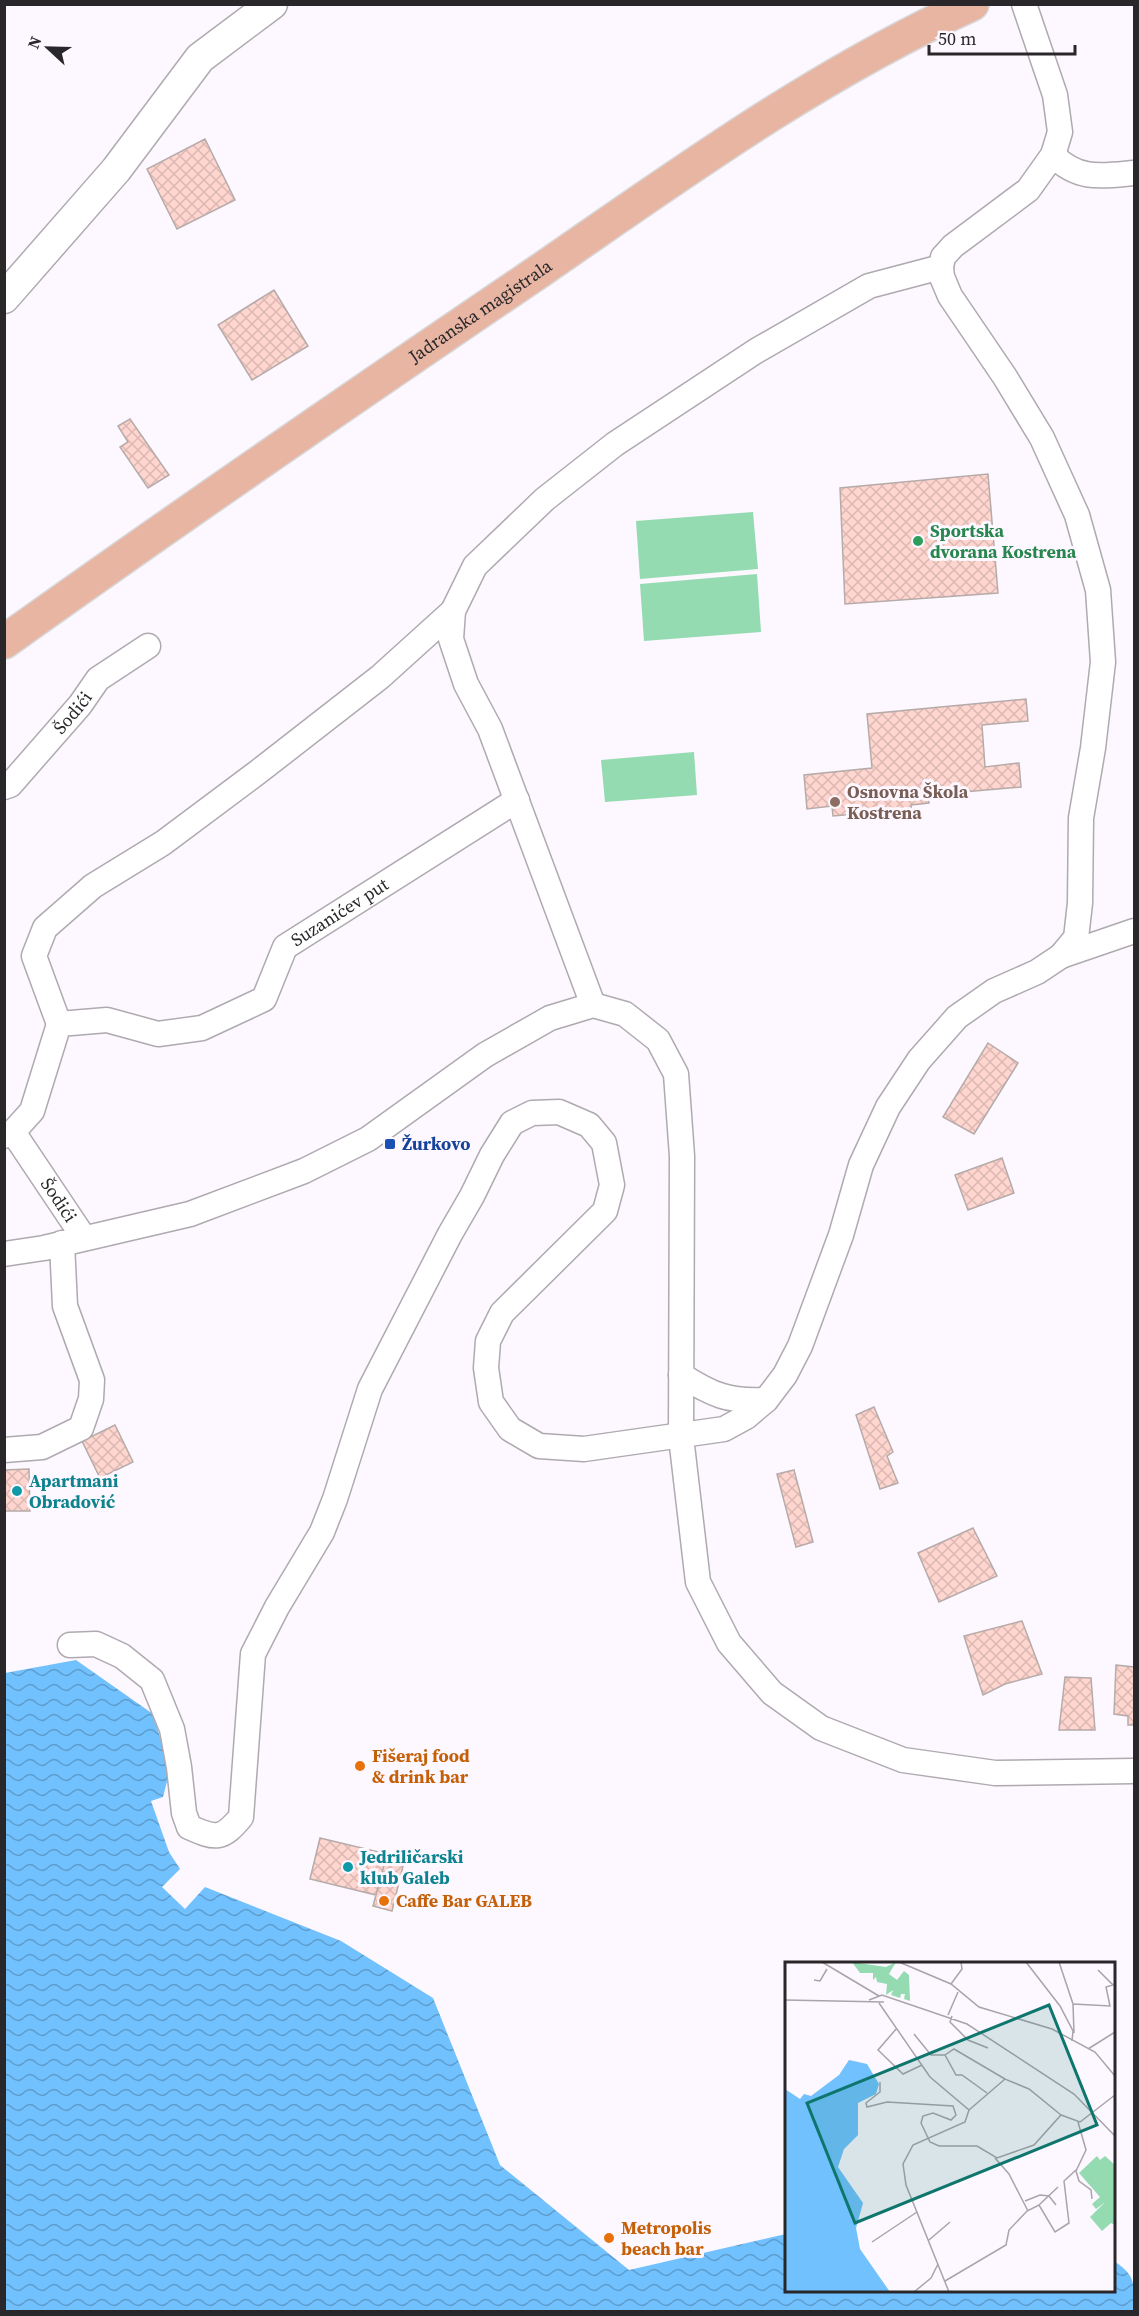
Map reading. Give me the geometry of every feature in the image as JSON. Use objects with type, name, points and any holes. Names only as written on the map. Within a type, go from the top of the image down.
[{"type":"main road","name":"Jadranska magistrala","points":[[4,642],[198,504],[754,124],[866,58],[972,4]]},
{"type":"street","points":[[4,298],[116,170],[200,58],[272,4]]},
{"type":"street","points":[[1024,4],[1055,95],[1060,132],[1053,155],[1028,190],[968,232],[943,257],[941,267],[942,277],[950,296],[1005,377],[1042,438],[1077,515],[1098,590],[1103,662],[1093,748],[1081,818],[1076,938],[1061,956]]},
{"type":"street","points":[[1053,155],[1065,168],[1094,177],[1134,173]]},
{"type":"street","points":[[9,1134],[32,1112],[59,1024],[34,956],[45,928],[93,886],[163,843],[380,677],[453,611],[475,566],[545,499],[615,444],[756,351],[869,286],[941,267]]},
{"type":"street","points":[[453,611],[451,639],[462,672],[490,729],[593,1005]]},
{"type":"street","name":"Šodići","points":[[4,787],[10,785],[80,705],[98,680],[148,646]]},
{"type":"street","name":"Suzanićev put","points":[[59,1024],[107,1020],[158,1034],[202,1028],[264,999],[285,947],[517,800]]},
{"type":"street","points":[[70,1645],[96,1644],[122,1656],[152,1680],[172,1729],[184,1813],[189,1827],[206,1835],[217,1836],[228,1832],[241,1817],[253,1654],[322,1532],[338,1490],[370,1389],[496,1147],[512,1123],[532,1113],[560,1112],[577,1118],[594,1129],[604,1143],[612,1185],[605,1211],[502,1313],[488,1341],[486,1368],[491,1402],[510,1429],[539,1446],[584,1449],[622,1442],[681,1437],[724,1429],[746,1417],[766,1400],[785,1376],[800,1346],[841,1235],[861,1166],[888,1107],[912,1069],[957,1017],[994,991],[1037,972],[1061,956],[1134,931]]},
{"type":"street","points":[[4,1254],[190,1214],[304,1171],[368,1139],[485,1054],[550,1018],[593,1005],[625,1014],[658,1040],[676,1074],[682,1156],[681,1437],[698,1582],[729,1643],[772,1693],[821,1728],[903,1760],[995,1773],[1134,1771]]},
{"type":"street","name":"Šodići","points":[[9,1134],[73,1241]]},
{"type":"street","points":[[4,1450],[42,1447],[81,1428],[91,1400],[92,1380],[64,1306],[73,1241]]},
{"type":"street","points":[[681,1375],[703,1389],[722,1396],[740,1401],[766,1400]]},
{"type":"green space","points":[[753,512],[758,569],[640,579],[636,521]]},
{"type":"green space","points":[[757,574],[761,632],[644,641],[640,584]]},
{"type":"green space","points":[[694,752],[697,795],[605,802],[601,760]]},
{"type":"water","points":[[76,1660],[153,1714],[170,1770],[163,1797],[151,1801],[169,1852],[180,1869],[162,1887],[185,1909],[205,1887],[341,1941],[433,1998],[500,2165],[629,2270],[785,2234],[785,2292],[1115,2292],[1115,2262],[1127,2272],[1133,2282],[1134,2312],[5,2312],[5,1673]]},
{"type":"building","points":[[205,139],[235,200],[177,229],[147,169]]},
{"type":"building","points":[[274,290],[308,346],[252,380],[218,325]]},
{"type":"building","points":[[130,419],[169,475],[148,488],[120,447],[128,442],[118,426]]},
{"type":"building","name":"Sportska dvorana Kostrena","points":[[988,474],[998,593],[845,604],[840,488]]},
{"type":"building","points":[[1026,699],[1028,721],[982,725],[985,767],[1019,763],[1021,787],[928,795],[929,803],[911,805],[912,818],[881,821],[880,812],[833,816],[832,806],[807,809],[804,775],[872,768],[867,714]]},
{"type":"building","points":[[988,1043],[1018,1063],[974,1134],[943,1117]]},
{"type":"building","points":[[1002,1158],[1014,1193],[968,1210],[955,1175]]},
{"type":"building","points":[[874,1407],[893,1452],[887,1456],[898,1483],[880,1489],[856,1415]]},
{"type":"building","points":[[115,1425],[133,1462],[100,1478],[82,1441]]},
{"type":"building","name":"Apartmani Obradović","points":[[29,1469],[30,1511],[4,1511],[4,1470]]},
{"type":"building","points":[[794,1470],[813,1542],[796,1547],[777,1474]]},
{"type":"building","points":[[973,1528],[997,1576],[939,1602],[918,1553]]},
{"type":"building","points":[[1022,1621],[1042,1674],[1005,1684],[983,1695],[964,1636]]},
{"type":"building","points":[[1116,1665],[1134,1667],[1134,1725],[1128,1725],[1128,1716],[1114,1714]]},
{"type":"building","points":[[1065,1677],[1091,1678],[1095,1730],[1059,1730]]},
{"type":"building","name":"Jedriličarski klub Galeb","points":[[320,1838],[387,1854],[376,1895],[310,1879]]},
{"type":"building","points":[[387,1854],[405,1858],[392,1911],[373,1906]]},
{"type":"place","name":"Sportska dvorana Kostrena","points":[[918,541]]},
{"type":"place","name":"Osnovna Škola Kostrena","points":[[835,802]]},
{"type":"place","name":"Žurkovo","points":[[390,1144]]},
{"type":"place","name":"Apartmani Obradović","points":[[17,1491]]},
{"type":"place","name":"Fišeraj food & drink bar","points":[[360,1766]]},
{"type":"place","name":"Jedriličarski klub Galeb","points":[[348,1867]]},
{"type":"place","name":"Caffe Bar GALEB","points":[[384,1901]]},
{"type":"place","name":"Metropolis beach bar","points":[[609,2238]]}]
